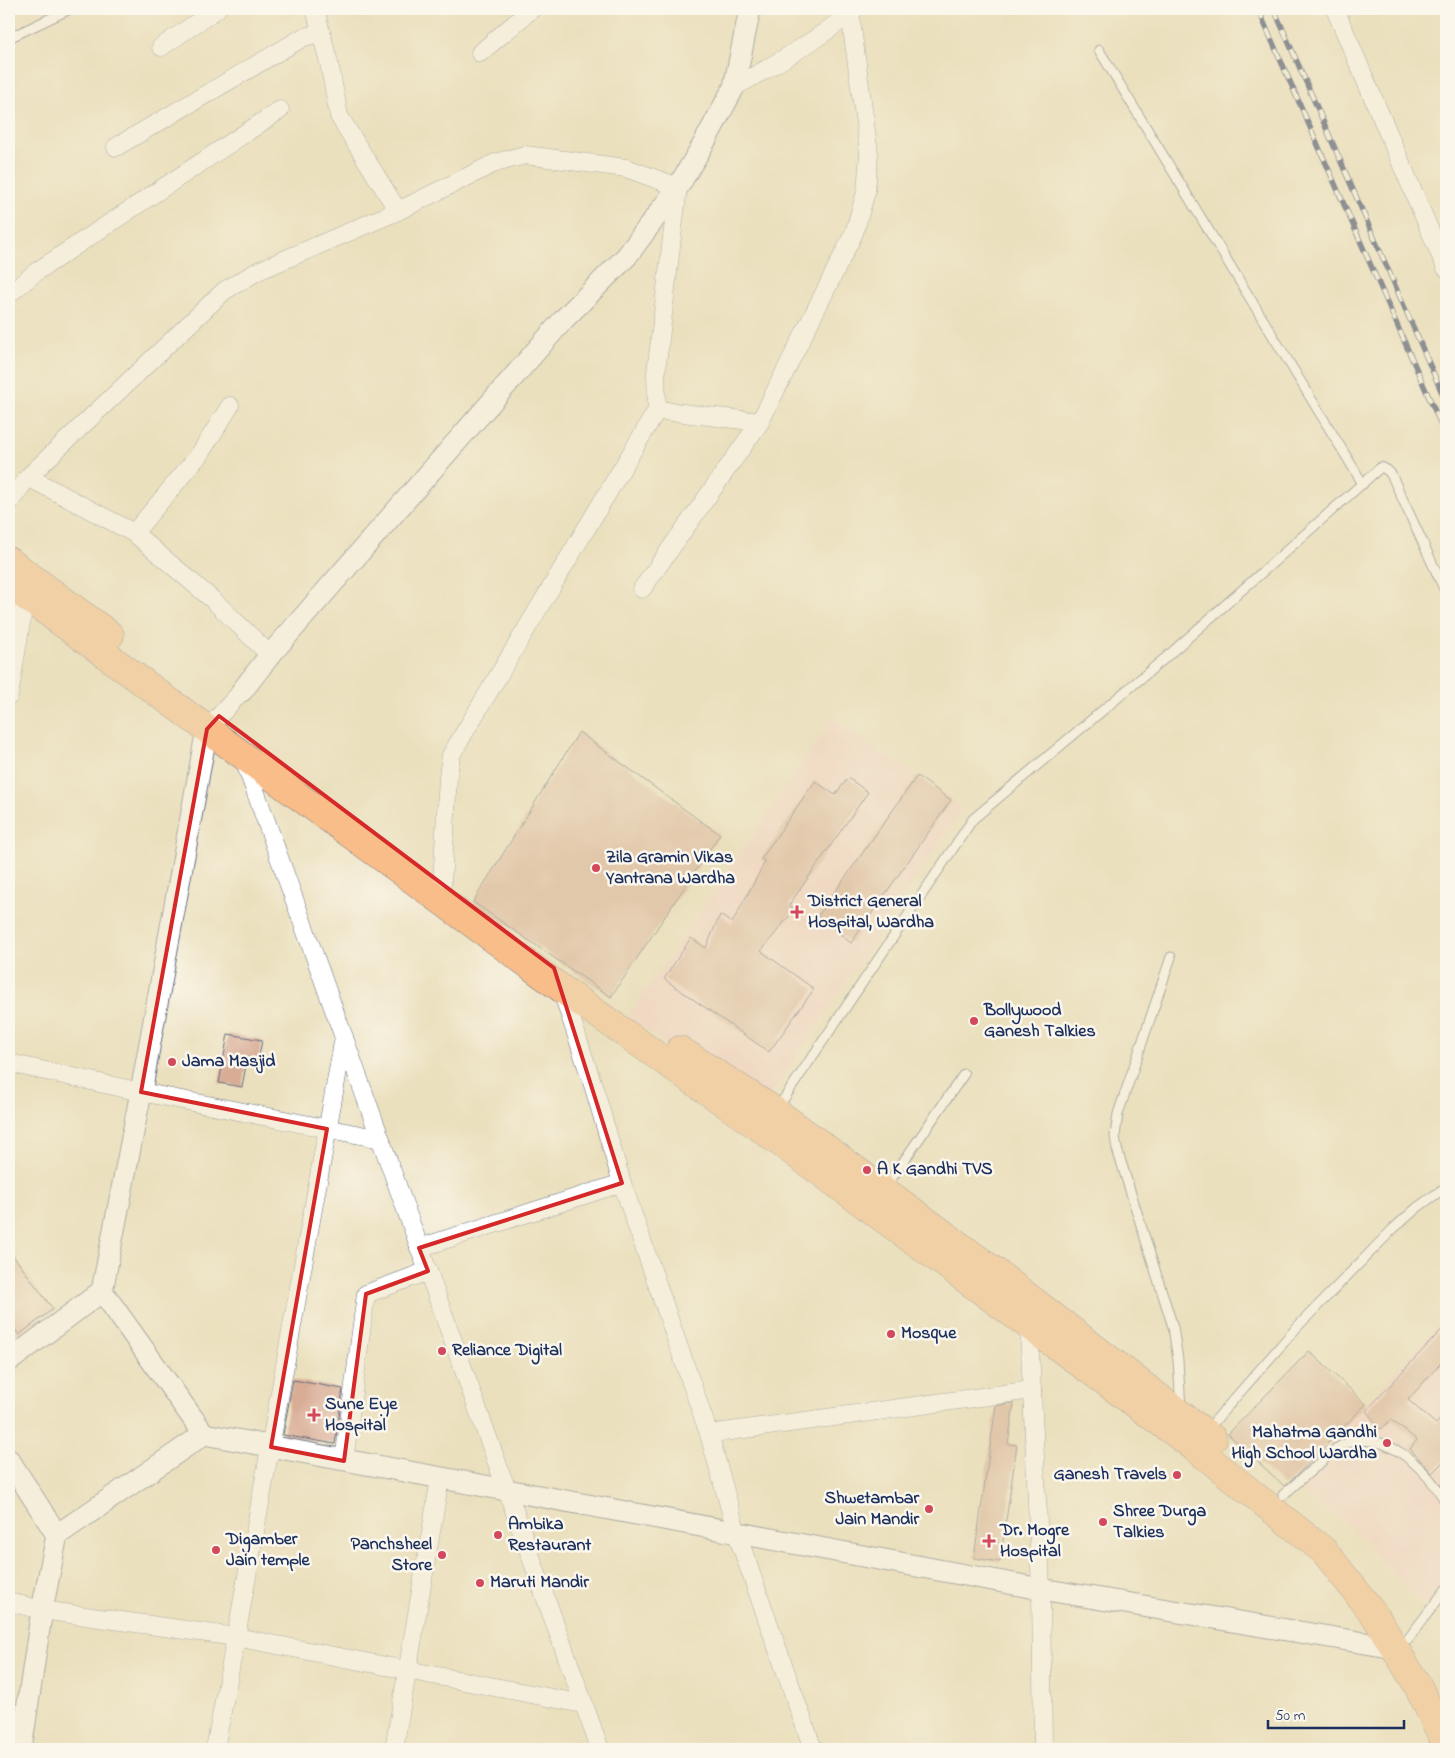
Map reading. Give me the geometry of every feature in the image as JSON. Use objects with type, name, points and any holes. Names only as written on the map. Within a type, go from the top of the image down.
[{"type":"main road","points":[[9,560],[213,722],[242,754],[558,979],[1194,1447],[1324,1551],[1374,1614],[1401,1643],[1445,1705]]},
{"type":"main road","points":[[17,591],[213,722],[442,884],[558,979],[775,1111],[993,1270],[1181,1414],[1331,1533],[1362,1566],[1401,1643],[1418,1686],[1446,1744]]},
{"type":"street","points":[[161,47],[217,9]]},
{"type":"street","points":[[315,9],[339,116],[398,211]]},
{"type":"street","points":[[480,53],[532,9]]},
{"type":"street","points":[[9,1361],[102,1291],[213,722],[242,691],[270,655],[564,319],[627,256],[678,187],[734,87],[750,9]]},
{"type":"street","points":[[1335,9],[1441,234],[1446,268]]},
{"type":"street","points":[[734,87],[775,65],[834,26],[852,11]]},
{"type":"street","points":[[642,590],[760,422],[854,233],[866,192],[869,153],[852,11]]},
{"type":"street","points":[[116,147],[302,38],[321,32]]},
{"type":"street","points":[[9,294],[36,272],[280,110]]},
{"type":"street","points":[[9,503],[28,477],[224,291],[258,271],[398,211],[495,163],[526,155],[626,168],[678,187]]},
{"type":"street","points":[[442,884],[448,777],[451,756],[657,410],[656,373],[678,187]]},
{"type":"street","points":[[134,533],[199,455],[230,406]]},
{"type":"street","points":[[657,410],[760,422]]},
{"type":"street","points":[[28,477],[134,533],[213,600],[270,655]]},
{"type":"street","points":[[9,696],[17,591]]},
{"type":"street","points":[[242,754],[600,1749]]},
{"type":"street","points":[[558,979],[594,1088],[622,1183],[709,1434],[737,1534],[813,1749]]},
{"type":"street","points":[[215,1749],[344,1036]]},
{"type":"street","points":[[9,1063],[141,1092],[380,1139]]},
{"type":"street","points":[[420,1248],[622,1183]]},
{"type":"street","points":[[344,1461],[366,1294],[428,1271]]},
{"type":"street","points":[[102,1291],[204,1434],[507,1492],[1041,1590],[1401,1643]]},
{"type":"street","points":[[1029,1327],[1041,1590],[1043,1749]]},
{"type":"street","points":[[709,1434],[1032,1390]]},
{"type":"street","points":[[57,1534],[204,1434]]},
{"type":"street","points":[[9,1460],[57,1534],[42,1610],[21,1749]]},
{"type":"street","points":[[394,1749],[440,1479]]},
{"type":"street","points":[[9,1602],[42,1610],[236,1637],[584,1704]]},
{"type":"lane","points":[[9,38],[70,9]]},
{"type":"lane","points":[[1099,50],[1363,484]]},
{"type":"lane","points":[[775,1111],[973,819],[1164,659],[1381,467],[1391,474],[1446,594]]},
{"type":"lane","points":[[1171,957],[1118,1114],[1114,1136],[1122,1167],[1173,1327],[1178,1360],[1181,1414]]},
{"type":"lane","points":[[883,1190],[964,1074]]},
{"type":"lane","points":[[1204,1433],[1298,1326],[1393,1228],[1446,1187]]},
{"type":"lane","points":[[1283,1495],[1338,1448],[1346,1443],[1357,1440],[1369,1440],[1399,1451],[1412,1461],[1436,1486],[1446,1503]]},
{"type":"lane","points":[[1401,1643],[1446,1588]]},
{"type":"highlighted area","points":[[219,716],[554,968],[622,1183],[419,1248],[428,1271],[366,1294],[344,1461],[271,1447],[327,1129],[141,1092],[207,729]]},
{"type":"shaded area","name":"District General Hospital, Wardha","points":[[833,719],[962,808],[760,1112],[628,1017]]},
{"type":"shaded area","name":"Mahatma Gandhi High School Wardha","points":[[1439,1324],[1446,1330],[1446,1616],[1422,1603],[1348,1524],[1290,1482],[1366,1404]]},
{"type":"building","name":"Zila Gramin Vikas Yantrana Wardha","points":[[579,732],[720,834],[611,997],[473,902]]},
{"type":"building","points":[[917,776],[951,800],[851,943],[818,916]]},
{"type":"building","points":[[848,778],[868,792],[789,905],[795,909],[761,951],[814,989],[769,1052],[664,979],[691,938],[706,948],[720,915],[732,923],[765,862],[761,859],[815,781],[835,795]]},
{"type":"building","points":[[228,1034],[262,1040],[258,1062],[247,1060],[242,1087],[219,1083]]},
{"type":"building","points":[[9,1250],[53,1309],[19,1335],[9,1321]]},
{"type":"building","points":[[1446,1325],[1446,1357],[1408,1400],[1436,1424],[1446,1412],[1446,1459],[1432,1473],[1410,1449],[1417,1440],[1391,1420],[1381,1429],[1366,1411]]},
{"type":"building","points":[[1309,1351],[1366,1404],[1284,1486],[1228,1434]]},
{"type":"building","points":[[293,1380],[343,1389],[335,1444],[283,1435]]},
{"type":"building","points":[[1014,1403],[1008,1444],[1017,1445],[1000,1562],[974,1558],[996,1406]]},
{"type":"railway","points":[[1258,9],[1446,436]]},
{"type":"railway","points":[[1274,9],[1446,402]]},
{"type":"place","name":"Zila Gramin Vikas Yantrana Wardha","points":[[596,868]]},
{"type":"place","name":"District General Hospital, Wardha","points":[[797,912]]},
{"type":"place","name":"Bollywood Ganesh Talkies","points":[[974,1021]]},
{"type":"place","name":"Jama Masjid","points":[[172,1062]]},
{"type":"place","name":"A K Gandhi TVS","points":[[867,1170]]},
{"type":"place","name":"Mosque","points":[[891,1334]]},
{"type":"place","name":"Reliance Digital","points":[[442,1351]]},
{"type":"place","name":"Sune Eye Hospital","points":[[314,1415]]},
{"type":"place","name":"Mahatma Gandhi High School Wardha","points":[[1387,1443]]},
{"type":"place","name":"Ganesh Travels","points":[[1177,1475]]},
{"type":"place","name":"Shwetambar Jain Mandir","points":[[929,1509]]},
{"type":"place","name":"Shree Durga Talkies","points":[[1103,1522]]},
{"type":"place","name":"Ambika Restaurant","points":[[498,1535]]},
{"type":"place","name":"Dr. Mogre Hospital","points":[[989,1541]]},
{"type":"place","name":"Digamber Jain temple","points":[[216,1550]]},
{"type":"place","name":"Panchsheel Store","points":[[442,1555]]},
{"type":"place","name":"Maruti Mandir","points":[[480,1583]]}]
